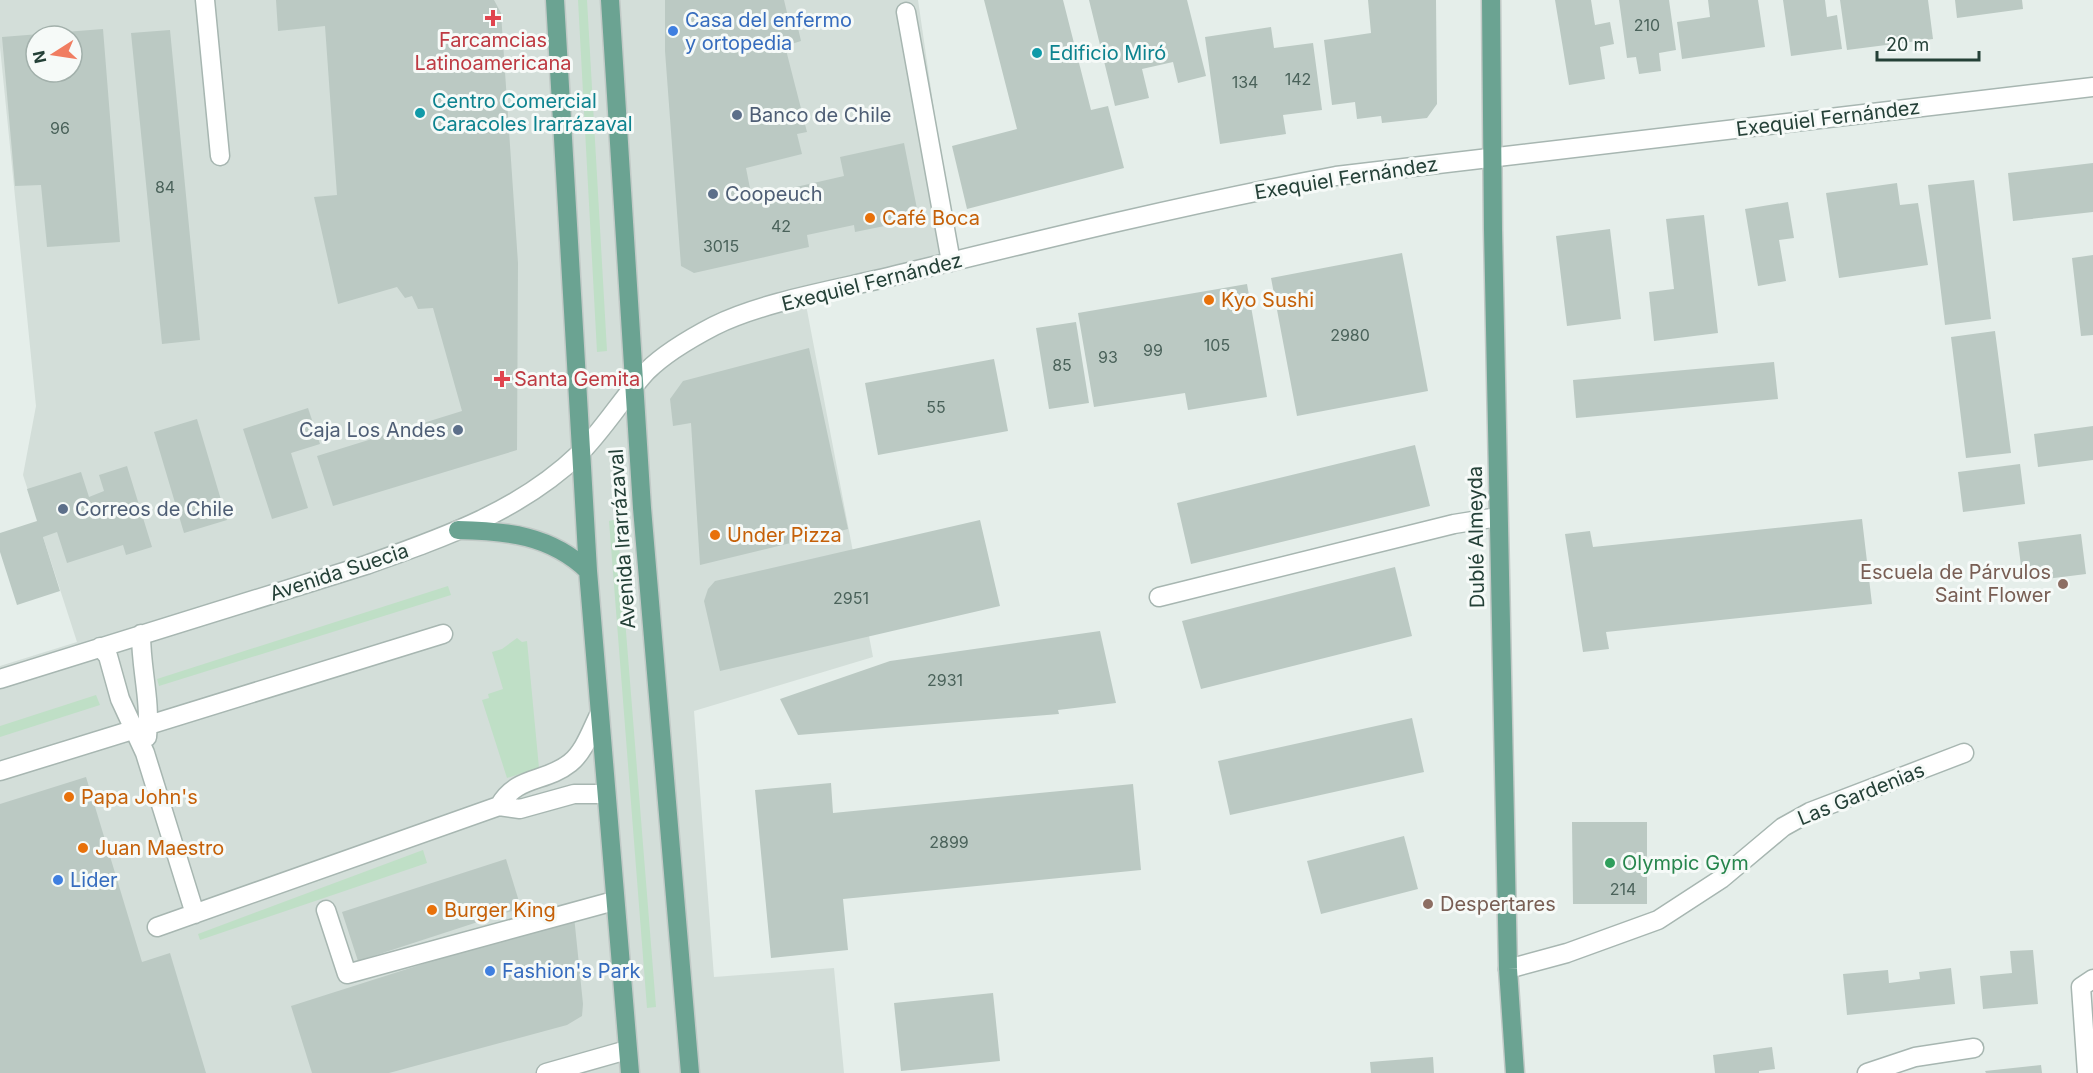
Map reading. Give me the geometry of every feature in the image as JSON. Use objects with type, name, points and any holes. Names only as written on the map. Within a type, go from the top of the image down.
[{"type":"main road","name":"Avenida Irarrázaval","points":[[555,0],[588,571],[630,1073]]},
{"type":"main road","name":"Avenida Irarrázaval","points":[[610,0],[645,553],[690,1073]]},
{"type":"main road","name":"Dublé Almeyda","points":[[1491,0],[1498,517],[1508,969],[1515,1073]]},
{"type":"main road","points":[[458,530],[490,530],[532,537],[564,551],[588,571]]},
{"type":"street","points":[[205,0],[220,156]]},
{"type":"street","points":[[906,12],[951,262]]},
{"type":"street","name":"Exequiel Fernández","points":[[634,388],[648,370],[669,353],[714,326],[755,310],[1271,188],[1395,167],[1492,158],[2093,87]]},
{"type":"street","name":"Avenida Suecia","points":[[0,679],[366,565],[458,530],[526,497],[580,453],[634,388]]},
{"type":"street","points":[[1159,597],[1454,524],[1498,517]]},
{"type":"street","points":[[140,728],[149,690],[142,657],[141,634]]},
{"type":"street","points":[[0,771],[443,634]]},
{"type":"street","points":[[100,647],[108,656],[120,699],[140,728],[145,753],[195,914]]},
{"type":"street","points":[[499,806],[514,787],[570,763],[586,741],[599,715]]},
{"type":"street","name":"Las Gardenias","points":[[1508,969],[1578,950],[1658,920],[1721,879],[1783,827],[1810,812],[1964,753]]},
{"type":"street","points":[[157,927],[499,806],[520,809],[574,794],[605,794]]},
{"type":"street","points":[[326,910],[347,974],[614,901]]},
{"type":"street","points":[[2087,1073],[2081,987],[2093,979]]},
{"type":"street","points":[[1867,1073],[1915,1057],[1974,1048]]},
{"type":"street","points":[[546,1073],[627,1050]]},
{"type":"shaded area","points":[[0,0],[918,0],[955,254],[803,289],[873,657],[694,711],[714,977],[834,968],[844,1073],[0,1073],[0,666],[77,642],[23,475],[36,406],[0,47]]},
{"type":"green space","points":[[578,0],[587,0],[607,351],[597,352]]},
{"type":"green space","points":[[617,519],[656,1007],[647,1008],[609,521]]},
{"type":"green space","points":[[448,586],[451,595],[159,686],[157,679]]},
{"type":"green space","points":[[517,638],[522,642],[527,641],[539,768],[507,778],[482,700],[489,698],[488,694],[503,689],[492,652],[502,649]]},
{"type":"green space","points":[[96,695],[100,705],[0,737],[0,726]]},
{"type":"green space","points":[[423,850],[427,863],[200,940],[198,934]]},
{"type":"building","name":"Centro Comercial Caracoles Irarrázaval","points":[[276,0],[494,0],[501,13],[518,263],[517,450],[333,506],[317,456],[462,411],[433,308],[418,309],[412,296],[405,298],[397,287],[338,304],[314,197],[337,195],[325,26],[278,31]]},
{"type":"building","points":[[665,0],[784,0],[788,17],[795,15],[801,41],[785,46],[807,132],[797,134],[802,154],[746,168],[753,204],[798,194],[796,187],[844,176],[840,157],[904,143],[919,219],[855,232],[854,225],[807,235],[809,247],[694,273],[681,266],[665,51]]},
{"type":"building","name":"Edificio Miró","points":[[984,0],[1063,0],[1091,110],[1108,106],[1124,168],[967,209],[952,146],[1017,129]]},
{"type":"building","points":[[1089,0],[1187,0],[1206,76],[1178,83],[1173,62],[1142,69],[1149,98],[1115,106]]},
{"type":"building","points":[[1368,0],[1436,0],[1437,104],[1427,118],[1382,123],[1381,116],[1357,119],[1355,102],[1332,105],[1324,40],[1371,33]]},
{"type":"building","points":[[1555,0],[1591,0],[1595,25],[1610,22],[1614,44],[1600,47],[1605,79],[1569,85]]},
{"type":"building","points":[[1619,0],[1669,0],[1676,50],[1659,53],[1661,71],[1639,74],[1636,57],[1627,58]]},
{"type":"building","points":[[1708,0],[1758,0],[1765,47],[1682,59],[1677,22],[1710,17]]},
{"type":"building","points":[[1783,0],[1825,0],[1827,17],[1837,15],[1842,49],[1791,56]]},
{"type":"building","points":[[1840,0],[1928,0],[1933,39],[1847,50]]},
{"type":"building","points":[[1955,0],[2022,0],[2023,9],[1957,18]]},
{"type":"building","points":[[1271,27],[1274,48],[1313,43],[1322,110],[1283,115],[1286,134],[1220,144],[1205,37]]},
{"type":"building","points":[[103,29],[120,242],[47,247],[41,185],[15,186],[2,37],[24,35],[24,84],[84,84],[84,31]]},
{"type":"building","points":[[170,30],[200,340],[162,344],[131,33]]},
{"type":"building","points":[[2093,163],[2093,212],[2013,221],[2008,173]]},
{"type":"building","points":[[1974,180],[1991,319],[1945,325],[1928,185]]},
{"type":"building","points":[[1897,183],[1900,205],[1918,203],[1928,265],[1839,278],[1826,193]]},
{"type":"building","points":[[1788,202],[1794,238],[1779,240],[1786,281],[1758,286],[1745,209]]},
{"type":"building","points":[[1704,215],[1718,333],[1654,341],[1649,292],[1674,289],[1666,219]]},
{"type":"building","points":[[1610,229],[1621,319],[1567,326],[1556,236]]},
{"type":"building","points":[[1402,253],[1428,391],[1297,416],[1271,278]]},
{"type":"building","points":[[2093,255],[2093,335],[2081,336],[2072,258]]},
{"type":"building","points":[[1247,284],[1267,397],[1188,410],[1185,393],[1094,407],[1078,313]]},
{"type":"building","points":[[1076,322],[1089,403],[1049,409],[1036,328]]},
{"type":"building","points":[[1995,331],[2011,453],[1966,458],[1951,337]]},
{"type":"building","points":[[809,348],[848,529],[700,565],[691,423],[673,426],[670,399],[683,381]]},
{"type":"building","points":[[994,359],[1008,431],[878,455],[865,383]]},
{"type":"building","points":[[1774,362],[1778,399],[1576,418],[1573,380]]},
{"type":"building","points":[[308,408],[320,444],[291,453],[308,508],[272,519],[243,429]]},
{"type":"building","points":[[197,419],[227,520],[184,533],[154,432]]},
{"type":"building","points":[[2093,426],[2093,460],[2038,467],[2034,434]]},
{"type":"building","points":[[1415,445],[1430,506],[1191,564],[1177,503]]},
{"type":"building","points":[[2020,464],[2025,504],[1963,512],[1958,472]]},
{"type":"building","points":[[127,466],[152,547],[126,555],[123,545],[67,563],[57,532],[43,537],[60,591],[17,605],[0,552],[0,533],[37,521],[27,489],[81,472],[89,497],[104,491],[99,475]]},
{"type":"building","points":[[1862,519],[1872,604],[1606,632],[1609,649],[1583,652],[1565,534],[1590,531],[1593,547]]},
{"type":"building","points":[[980,520],[1000,606],[720,671],[704,601],[708,589],[715,581]]},
{"type":"building","points":[[2081,534],[2086,574],[2023,582],[2018,542]]},
{"type":"building","points":[[1395,567],[1412,636],[1201,689],[1182,621]]},
{"type":"building","points":[[1100,631],[1116,703],[1058,710],[1059,714],[798,735],[780,699],[890,661]]},
{"type":"building","points":[[1412,718],[1424,772],[1230,815],[1218,761]]},
{"type":"building","name":"Lider","points":[[86,777],[142,962],[170,953],[206,1073],[0,1073],[0,804]]},
{"type":"building","points":[[831,783],[833,813],[1133,784],[1141,870],[843,899],[848,950],[771,958],[755,790]]},
{"type":"building","name":"Olympic Gym","points":[[1572,822],[1647,822],[1647,904],[1573,904]]},
{"type":"building","points":[[1404,836],[1418,889],[1321,914],[1307,861]]},
{"type":"building","name":"Burger King","points":[[506,859],[521,908],[358,961],[342,912]]},
{"type":"building","name":"Fashion's Park","points":[[574,916],[583,1004],[582,1016],[567,1025],[389,1073],[312,1073],[291,1006]]},
{"type":"building","points":[[2033,950],[2038,1004],[1983,1009],[1980,976],[2012,973],[2010,951]]},
{"type":"building","points":[[1951,968],[1955,1004],[1847,1015],[1843,974],[1888,970],[1889,983],[1920,979],[1919,972]]},
{"type":"building","points":[[993,993],[1000,1061],[901,1071],[894,1003]]},
{"type":"building","points":[[1772,1047],[1775,1069],[1759,1071],[1759,1073],[1715,1073],[1713,1055]]},
{"type":"building","points":[[1433,1057],[1434,1073],[1371,1073],[1370,1062]]},
{"type":"building","points":[[2041,1065],[2042,1073],[1986,1073],[1985,1071]]},
{"type":"place","name":"Farcamcias Latinoamericana","points":[[493,18]]},
{"type":"place","name":"Casa del enfermo y ortopedia","points":[[673,31]]},
{"type":"place","name":"Edificio Miró","points":[[1037,53]]},
{"type":"place","name":"Centro Comercial Caracoles Irarrázaval","points":[[420,113]]},
{"type":"place","name":"Banco de Chile","points":[[737,115]]},
{"type":"place","name":"Coopeuch","points":[[713,194]]},
{"type":"place","name":"Café Boca","points":[[870,218]]},
{"type":"place","name":"Kyo Sushi","points":[[1209,300]]},
{"type":"place","name":"Santa Gemita","points":[[502,379]]},
{"type":"place","name":"Caja Los Andes","points":[[458,430]]},
{"type":"place","name":"Correos de Chile","points":[[63,509]]},
{"type":"place","name":"Under Pizza","points":[[715,535]]},
{"type":"place","name":"Escuela de Párvulos Saint Flower","points":[[2063,584]]},
{"type":"place","name":"Papa John's","points":[[69,797]]},
{"type":"place","name":"Juan Maestro","points":[[83,848]]},
{"type":"place","name":"Olympic Gym","points":[[1610,863]]},
{"type":"place","name":"Lider","points":[[58,880]]},
{"type":"place","name":"Despertares","points":[[1428,904]]},
{"type":"place","name":"Burger King","points":[[432,910]]},
{"type":"place","name":"Fashion's Park","points":[[490,971]]}]
